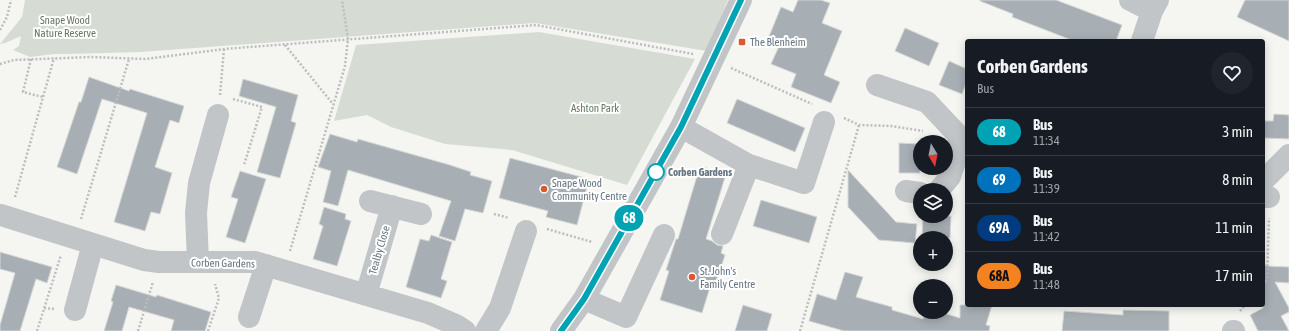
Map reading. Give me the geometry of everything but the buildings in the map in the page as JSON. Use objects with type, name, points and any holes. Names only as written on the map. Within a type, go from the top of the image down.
[{"type":"street","points":[[561,331],[584,299],[681,127],[741,0]]},
{"type":"street","points":[[1130,0],[1155,5],[1143,39]]},
{"type":"street","points":[[877,85],[927,102],[958,136],[963,151],[950,177],[944,183]]},
{"type":"street","points":[[204,262],[196,213],[199,183],[219,105]]},
{"type":"street","points":[[681,127],[749,165],[804,183],[824,122]]},
{"type":"street","points":[[1265,192],[1289,155]]},
{"type":"street","points":[[722,234],[749,165]]},
{"type":"street","points":[[370,200],[421,214]]},
{"type":"street","name":"Tealby Close","points":[[366,294],[392,206]]},
{"type":"street","name":"Corben Gardens","points":[[6,207],[78,239],[144,260],[159,262],[255,262],[428,313],[456,325],[465,331]]},
{"type":"street","points":[[486,331],[500,308],[528,226]]},
{"type":"street","points":[[584,299],[626,317],[664,235]]},
{"type":"street","points":[[75,310],[78,239]]},
{"type":"street","points":[[249,318],[275,268]]},
{"type":"path","points":[[0,30],[7,16],[11,0]]},
{"type":"path","points":[[275,268],[345,66],[348,39],[342,0]]},
{"type":"path","points":[[0,64],[14,60],[54,58],[91,57],[145,59],[224,49],[536,26],[702,56],[713,60]]},
{"type":"path","points":[[284,45],[333,104]]},
{"type":"path","points":[[224,49],[219,105],[262,107],[244,165]]},
{"type":"path","points":[[6,207],[15,198],[54,58]]},
{"type":"path","points":[[37,331],[78,239],[129,58]]},
{"type":"path","points":[[31,59],[23,92],[43,97]]},
{"type":"path","points":[[800,331],[859,125]]},
{"type":"path","points":[[1265,192],[1267,280],[1265,282]]},
{"type":"path","points":[[494,214],[528,226],[612,248]]},
{"type":"path","points":[[138,331],[159,262]]},
{"type":"path","points":[[204,262],[219,298],[208,331]]},
{"type":"green space","name":"Snape Wood Nature Reserve","points":[[25,0],[728,0],[707,51],[535,23],[141,52],[54,54],[30,57],[13,50],[19,46],[21,36],[0,44],[22,17]]},
{"type":"green space","name":"Ashton Park","points":[[539,32],[695,59],[627,185],[512,150],[445,144],[391,127],[367,115],[334,121],[356,45]]},
{"type":"bus line","name":"68","points":[[561,331],[584,299],[681,127],[741,0]]},
{"type":"place","name":"The Blenheim","points":[[742,42]]},
{"type":"place","name":"Corben Gardens","points":[[656,172]]},
{"type":"place","name":"Snape Wood Community Centre","points":[[544,189]]},
{"type":"place","name":"St. John's Family Centre","points":[[692,277]]}]
